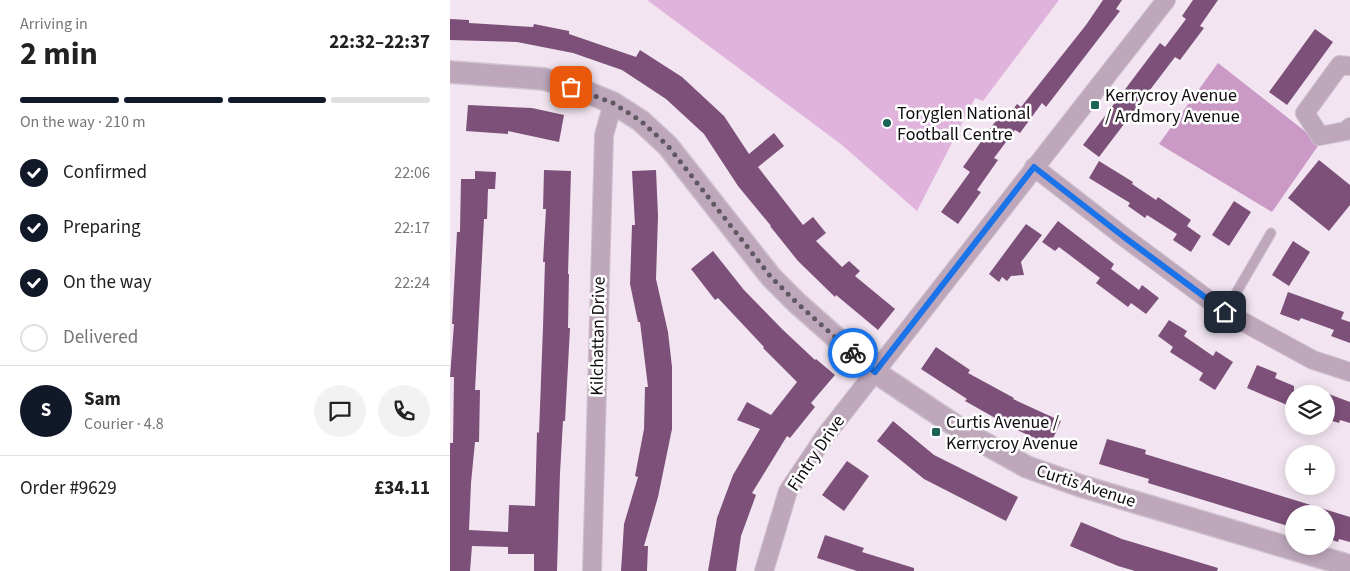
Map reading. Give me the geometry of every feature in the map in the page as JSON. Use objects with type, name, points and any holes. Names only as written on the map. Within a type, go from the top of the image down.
[{"type":"street","name":"Fintry Drive","points":[[765,571],[788,491],[825,436],[1166,0]]},
{"type":"street","points":[[1350,66],[1340,65],[1304,113],[1320,136],[1346,131],[1350,126]]},
{"type":"street","name":"Curtis Avenue","points":[[450,72],[544,79],[584,91],[613,103],[641,121],[668,146],[771,277],[797,303],[875,372],[968,434],[1027,467],[1081,486],[1350,566]]},
{"type":"street","name":"Kilchattan Drive","points":[[592,571],[604,135],[613,103]]},
{"type":"street","points":[[1034,167],[1225,312],[1313,360],[1350,372]]},
{"type":"lane","points":[[1225,312],[1271,233]]},
{"type":"shaded area","name":"Toryglen National Football Centre","points":[[647,0],[1059,0],[983,101],[975,98],[917,211],[842,145]]},
{"type":"shaded area","points":[[1218,63],[1320,143],[1272,212],[1159,144]]},
{"type":"building","points":[[1103,0],[1122,0],[1116,9],[1120,11],[1046,107],[1042,103],[1020,133],[1015,130],[994,158],[998,160],[977,190],[981,192],[958,224],[941,212],[970,172],[963,167],[1000,115],[1006,119],[1017,104],[1021,107],[1086,25]]},
{"type":"building","points":[[1193,0],[1218,0],[1200,26],[1204,28],[1180,60],[1175,57],[1099,157],[1083,145],[1160,43],[1165,47],[1186,19],[1182,16]]},
{"type":"building","points":[[450,19],[469,20],[469,23],[533,27],[534,24],[569,31],[569,34],[636,57],[640,50],[682,77],[724,116],[749,154],[774,133],[784,146],[758,167],[803,225],[813,217],[826,233],[816,241],[842,267],[849,261],[860,271],[855,276],[895,309],[878,330],[836,295],[835,297],[798,261],[738,186],[704,134],[666,99],[622,70],[573,53],[517,42],[450,40]]},
{"type":"building","points":[[1315,29],[1333,42],[1287,105],[1269,92]]},
{"type":"building","points":[[468,105],[532,108],[564,115],[559,142],[508,131],[508,134],[466,131]]},
{"type":"building","points":[[1319,160],[1350,185],[1350,205],[1329,231],[1288,198]]},
{"type":"building","points":[[1099,161],[1133,182],[1132,184],[1156,200],[1158,197],[1191,220],[1187,226],[1201,236],[1191,252],[1173,240],[1177,234],[1147,215],[1145,218],[1128,206],[1130,203],[1089,178]]},
{"type":"building","points":[[544,170],[571,171],[568,274],[568,328],[570,328],[560,473],[557,571],[534,571],[534,554],[508,554],[508,547],[472,546],[470,571],[450,571],[450,443],[453,443],[454,377],[450,377],[457,232],[460,232],[461,179],[475,179],[475,171],[496,172],[495,189],[488,189],[487,219],[484,219],[475,390],[480,390],[479,442],[475,442],[469,530],[508,532],[509,505],[535,506],[545,262],[543,262],[546,209],[543,209]]},
{"type":"building","points":[[656,170],[658,216],[656,279],[668,332],[672,367],[672,429],[658,497],[644,546],[648,546],[647,571],[621,571],[624,524],[638,477],[635,476],[644,429],[645,387],[648,387],[640,322],[638,322],[630,284],[632,225],[635,225],[632,171]]},
{"type":"building","points":[[1234,201],[1251,212],[1229,246],[1212,235]]},
{"type":"building","points":[[1058,221],[1114,264],[1111,269],[1139,290],[1142,285],[1159,298],[1146,314],[1131,303],[1128,307],[1096,283],[1100,278],[1059,247],[1055,251],[1042,242]]},
{"type":"building","points":[[1026,224],[1042,235],[1021,262],[1024,275],[1011,276],[1007,281],[1002,277],[999,282],[989,274]]},
{"type":"building","points":[[1293,241],[1310,252],[1289,286],[1272,275]]},
{"type":"building","points":[[713,251],[744,290],[782,329],[815,360],[835,375],[811,403],[815,407],[790,438],[787,436],[752,493],[756,495],[741,536],[736,571],[708,571],[717,518],[733,475],[760,429],[737,420],[747,402],[771,415],[797,382],[718,298],[715,300],[691,269]]},
{"type":"building","points":[[1288,292],[1344,312],[1341,319],[1350,322],[1350,343],[1331,336],[1334,330],[1301,318],[1299,321],[1280,314]]},
{"type":"building","points":[[1169,320],[1187,331],[1184,336],[1213,356],[1216,351],[1233,362],[1215,390],[1199,380],[1203,373],[1170,352],[1173,347],[1158,336]]},
{"type":"building","points":[[936,347],[970,370],[968,373],[1013,399],[1061,421],[1050,445],[1013,428],[965,401],[967,399],[921,369]]},
{"type":"building","points":[[1257,365],[1277,373],[1275,378],[1292,385],[1285,385],[1285,404],[1247,388]]},
{"type":"building","points":[[1335,396],[1350,402],[1350,423],[1340,420],[1339,423],[1335,422]]},
{"type":"building","points":[[893,421],[934,455],[1018,497],[1006,521],[924,479],[877,441]]},
{"type":"building","points":[[1107,439],[1146,450],[1145,454],[1311,505],[1285,505],[1285,525],[1148,483],[1149,479],[1099,464]]},
{"type":"building","points":[[847,461],[869,476],[844,511],[822,495]]},
{"type":"building","points":[[1335,512],[1350,517],[1350,542],[1339,539],[1338,542],[1335,541]]},
{"type":"building","points":[[1081,522],[1122,539],[1218,568],[1217,571],[1135,571],[1118,566],[1070,546]]},
{"type":"building","points":[[825,535],[864,548],[862,552],[914,568],[914,571],[857,571],[817,558]]},
{"type":"way so far","points":[[571,87],[613,103],[641,121],[668,146],[771,277],[853,353]]},
{"type":"place","name":"Kerrycroy Avenue / Ardmory Avenue","points":[[1095,105]]},
{"type":"place","name":"Toryglen National Football Centre","points":[[887,123]]},
{"type":"place","name":"Curtis Avenue / Kerrycroy Avenue","points":[[936,432]]},
{"type":"route","points":[[853,353],[875,372],[1034,167],[1225,312]]}]
